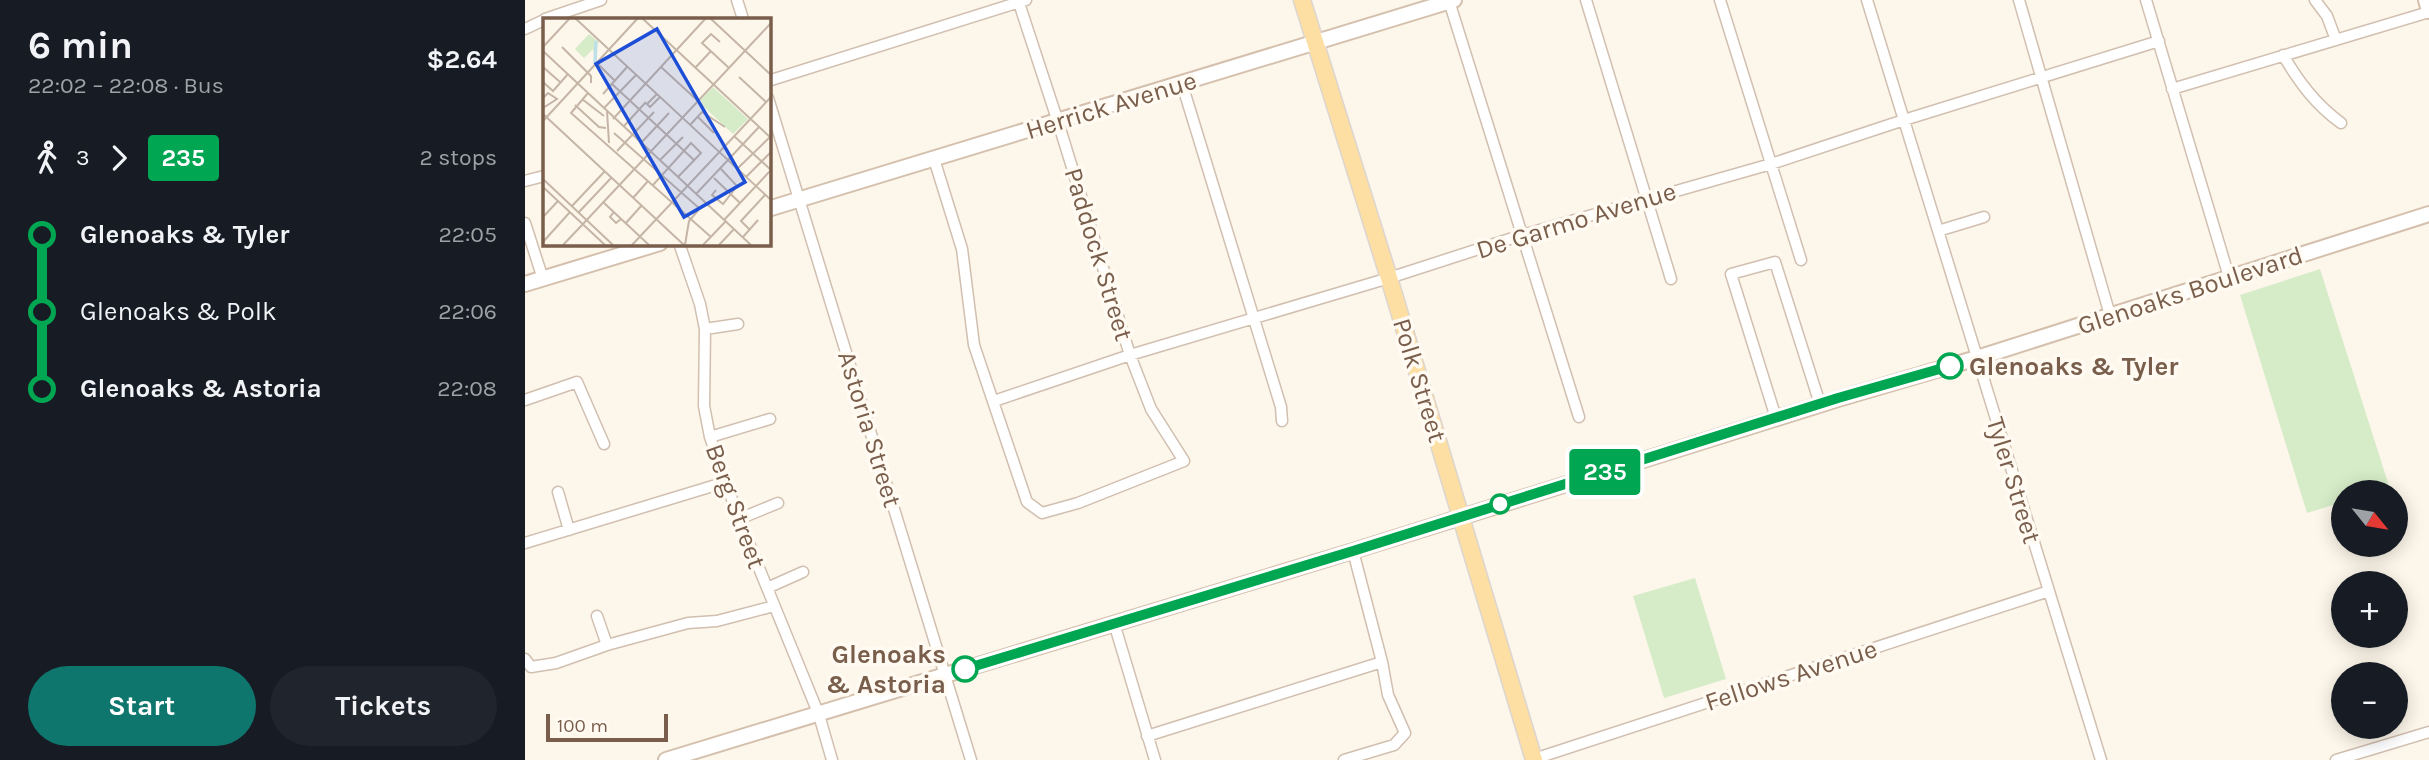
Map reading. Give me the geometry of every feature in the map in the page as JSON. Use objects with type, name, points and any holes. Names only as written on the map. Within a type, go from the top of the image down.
[{"type":"main road","name":"Polk Street","points":[[1302,0],[1534,759]]},
{"type":"main road","points":[[2426,0],[2429,12]]},
{"type":"main road","name":"Herrick Avenue","points":[[770,208],[1452,1]]},
{"type":"main road","name":"Glenoaks Boulevard","points":[[666,760],[691,756],[944,675],[1977,358],[2429,214]]},
{"type":"main road","points":[[525,284],[654,245]]},
{"type":"street","points":[[550,18],[601,0]]},
{"type":"street","points":[[737,0],[743,18]]},
{"type":"street","points":[[1586,0],[1671,279]]},
{"type":"street","points":[[1720,0],[1801,260]]},
{"type":"street","name":"Tyler Street","points":[[1867,0],[2101,760]]},
{"type":"street","points":[[2019,0],[2110,315]]},
{"type":"street","points":[[2146,0],[2229,277]]},
{"type":"street","points":[[2315,0],[2327,16],[2336,40]]},
{"type":"street","points":[[770,80],[1021,1]]},
{"type":"street","name":"Paddock Street","points":[[994,401],[1027,502],[1042,513],[1078,503],[1184,461],[1151,409],[1129,355],[1021,1]]},
{"type":"street","points":[[1452,1],[1579,418]]},
{"type":"street","points":[[2172,89],[2429,12]]},
{"type":"street","points":[[525,29],[543,21]]},
{"type":"street","name":"De Garmo Avenue","points":[[994,401],[1129,355],[1646,198],[1771,164],[2159,41]]},
{"type":"street","points":[[2283,55],[2301,85],[2320,108],[2341,123]]},
{"type":"street","points":[[1182,84],[1281,407],[1282,421]]},
{"type":"street","name":"Astoria Street","points":[[770,104],[971,760]]},
{"type":"street","points":[[934,159],[962,249],[974,345],[994,401]]},
{"type":"street","points":[[525,181],[543,176]]},
{"type":"street","points":[[1938,231],[1984,217]]},
{"type":"street","points":[[525,223],[543,279]]},
{"type":"street","name":"Berg Street","points":[[680,245],[700,304],[705,329],[704,405],[710,437],[739,520],[819,715],[832,760]]},
{"type":"street","points":[[1776,418],[1731,274],[1775,262],[1820,404]]},
{"type":"street","points":[[705,329],[738,324]]},
{"type":"street","points":[[525,400],[577,382],[604,444]]},
{"type":"street","points":[[710,437],[769,419]]},
{"type":"street","points":[[525,543],[726,482]]},
{"type":"street","points":[[558,492],[569,530]]},
{"type":"street","points":[[739,520],[778,503]]},
{"type":"street","points":[[1344,760],[1394,745],[1405,733],[1388,695],[1353,551]]},
{"type":"street","points":[[767,588],[803,572]]},
{"type":"street","name":"Fellows Avenue","points":[[1534,759],[2049,591]]},
{"type":"street","points":[[528,663],[556,663],[607,645],[688,623],[717,621],[774,606]]},
{"type":"street","points":[[597,616],[607,645]]},
{"type":"street","points":[[1114,623],[1155,760]]},
{"type":"street","points":[[1147,736],[1382,662]]},
{"type":"street","points":[[2336,760],[2429,732]]},
{"type":"green space","points":[[2320,269],[2387,480],[2331,480],[2331,506],[2307,513],[2240,295]]},
{"type":"green space","points":[[1695,578],[1726,679],[1664,698],[1633,596]]},
{"type":"bus line","name":"235","points":[[965,669],[1353,551],[1838,398],[1950,366]]},
{"type":"place","name":"Glenoaks & Tyler","points":[[1950,366]]},
{"type":"place","name":"Glenoaks & Astoria","points":[[965,669]]}]
